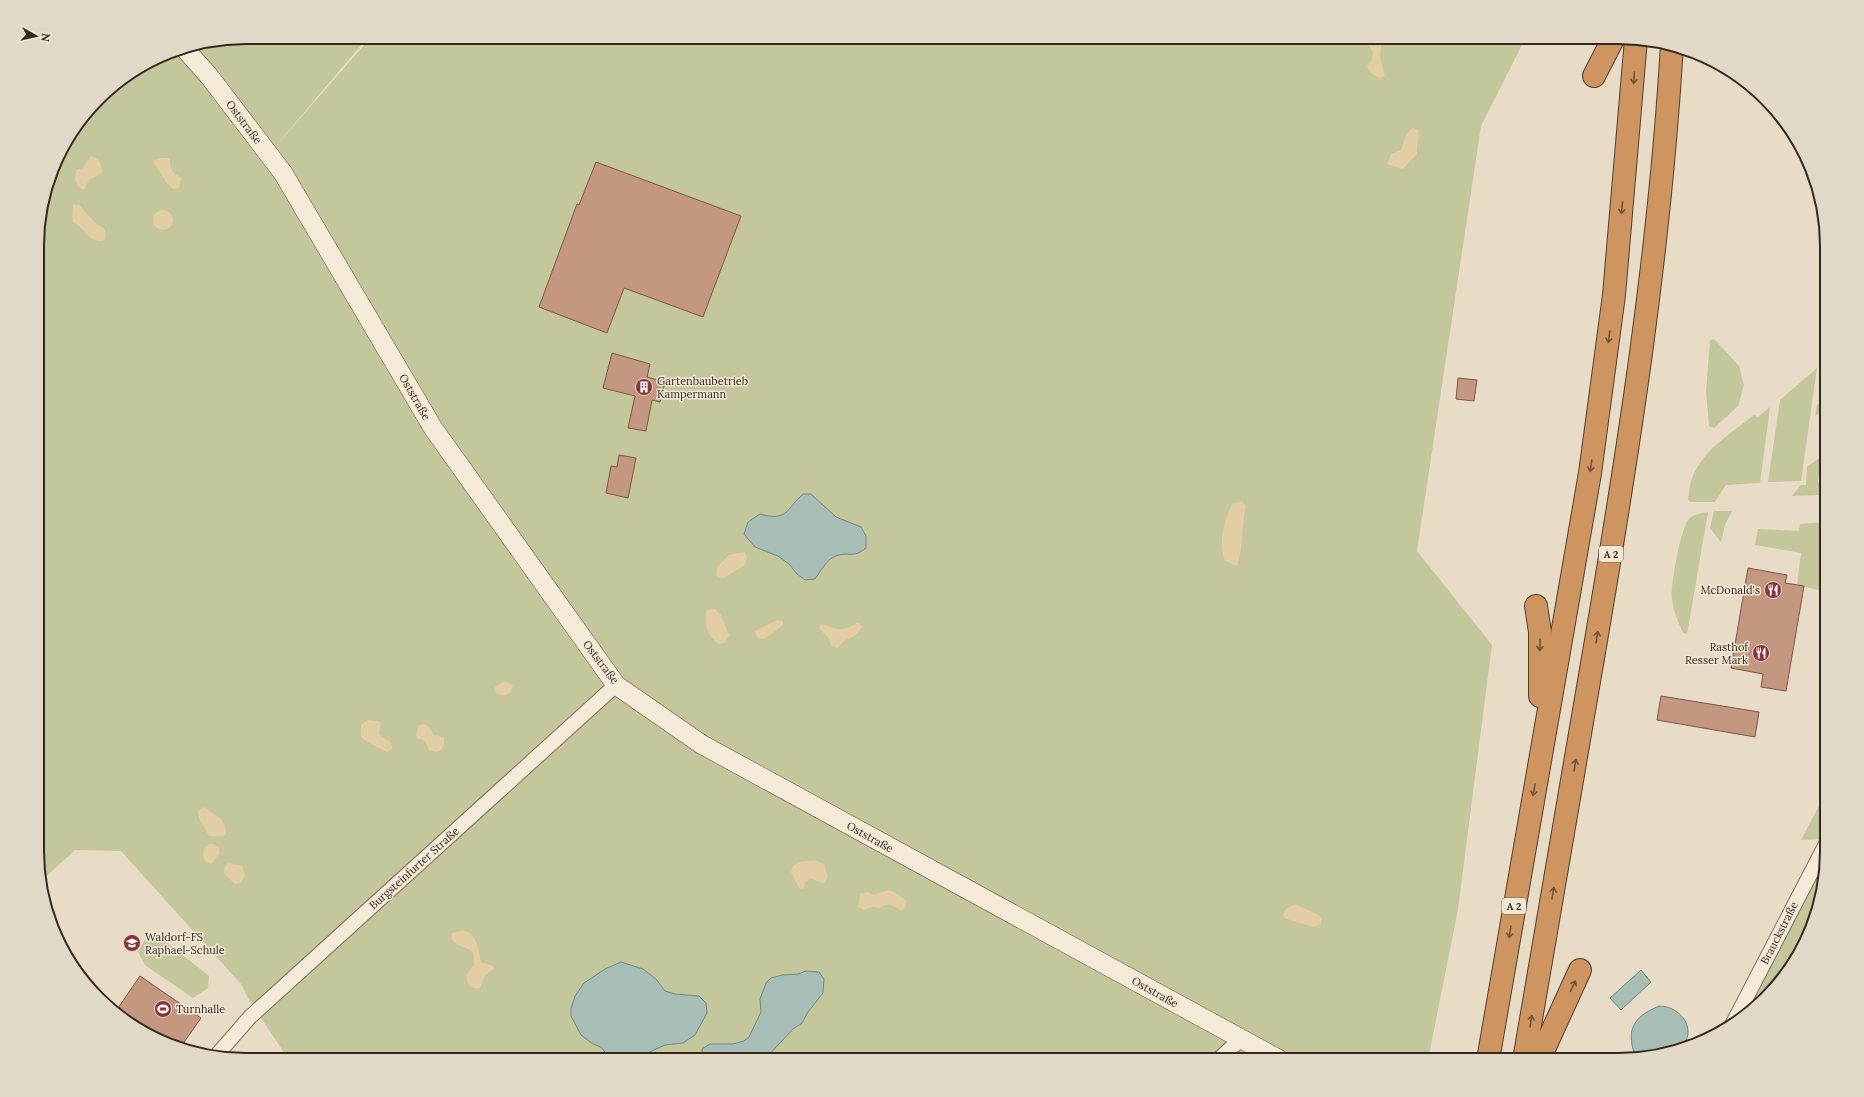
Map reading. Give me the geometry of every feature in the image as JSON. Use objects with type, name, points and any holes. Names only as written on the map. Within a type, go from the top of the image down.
[{"type":"highway","points":[[1594,76],[1610,44]]},
{"type":"highway","name":"A 2","points":[[1489,1053],[1540,752],[1590,473],[1614,295],[1636,45]]},
{"type":"highway","name":"A 2","points":[[1525,1053],[1624,478],[1649,300],[1668,114],[1672,51]]},
{"type":"highway","points":[[1536,606],[1540,632],[1540,752]]},
{"type":"highway","points":[[1542,1053],[1580,970]]},
{"type":"street","name":"Oststraße","points":[[188,53],[209,76],[283,173],[433,428],[616,685],[701,744],[1267,1053]]},
{"type":"street","name":"Burgsteinfurter Straße","points":[[220,1051],[250,1018],[616,685]]},
{"type":"street","name":"Brauckstraße","points":[[1738,1013],[1820,855]]},
{"type":"street","points":[[1226,1053],[1241,1039]]},
{"type":"green space","points":[[233,44],[362,44],[269,154],[365,44],[1522,44],[1481,126],[1417,551],[1492,645],[1458,909],[1429,1053],[284,1053],[249,1000],[241,984],[121,851],[75,850],[46,877],[44,864],[44,233],[51,194],[59,169],[71,145],[86,123],[103,103],[123,86],[145,71],[169,59],[194,51]]},
{"type":"green space","points":[[1712,339],[1715,340],[1739,366],[1744,385],[1738,406],[1714,428],[1709,426],[1706,391],[1710,341]]},
{"type":"green space","points":[[1817,368],[1801,481],[1768,482],[1780,400]]},
{"type":"green space","points":[[1820,403],[1820,413],[1815,416],[1817,405]]},
{"type":"green space","points":[[1770,407],[1760,483],[1726,485],[1715,502],[1691,502],[1688,500],[1690,484],[1701,461],[1727,436],[1754,415],[1758,417]]},
{"type":"green space","points":[[1820,458],[1818,481],[1820,495],[1792,496],[1801,485],[1806,485],[1807,467]]},
{"type":"green space","points":[[1714,511],[1732,511],[1725,525],[1721,542],[1710,528]]},
{"type":"green space","points":[[1708,512],[1687,634],[1683,633],[1673,607],[1672,592],[1674,571],[1685,525],[1690,518],[1695,515]]},
{"type":"green space","points":[[1820,523],[1820,590],[1797,585],[1801,553],[1755,545],[1758,529],[1799,531],[1800,524]]},
{"type":"green space","points":[[1820,804],[1820,839],[1801,840]]},
{"type":"green space","points":[[1820,856],[1816,891],[1805,928],[1793,952],[1778,974],[1761,994],[1746,1007]]},
{"type":"green space","points":[[161,938],[209,976],[208,988],[193,998],[145,965],[138,952],[145,940]]},
{"type":"sand","points":[[1367,44],[1381,44],[1380,56],[1385,76],[1379,78],[1371,73],[1367,66],[1372,59],[1373,52]]},
{"type":"sand","points":[[1412,128],[1418,129],[1419,136],[1417,154],[1403,169],[1387,164],[1391,154],[1401,150],[1406,135]]},
{"type":"sand","points":[[91,156],[100,162],[102,173],[89,180],[84,190],[78,187],[75,179],[76,170],[83,168]]},
{"type":"sand","points":[[159,158],[168,158],[170,160],[171,169],[181,178],[179,188],[173,189],[166,182],[153,161]]},
{"type":"sand","points":[[73,205],[79,205],[93,221],[104,228],[106,234],[105,240],[100,241],[91,238],[73,222]]},
{"type":"sand","points":[[163,210],[170,213],[173,220],[170,227],[163,230],[156,227],[153,220],[156,213]]},
{"type":"sand","points":[[1242,501],[1246,506],[1243,520],[1241,552],[1237,566],[1225,561],[1222,540],[1224,525],[1232,504]]},
{"type":"sand","points":[[745,552],[747,558],[745,565],[722,579],[716,575],[717,567],[729,555]]},
{"type":"sand","points":[[715,609],[721,615],[729,635],[725,643],[718,644],[714,641],[707,629],[705,620],[707,610]]},
{"type":"sand","points":[[777,620],[783,621],[783,625],[766,638],[761,639],[757,637],[755,631]]},
{"type":"sand","points":[[858,622],[862,627],[856,635],[844,641],[837,648],[831,645],[829,639],[819,628],[822,624],[837,629],[844,629]]},
{"type":"sand","points":[[505,681],[513,685],[510,693],[504,695],[496,694],[495,687]]},
{"type":"sand","points":[[368,720],[378,721],[381,723],[379,734],[392,744],[392,749],[387,752],[370,744],[361,737],[361,725]]},
{"type":"sand","points":[[424,724],[429,727],[434,735],[444,737],[444,746],[441,750],[436,752],[429,750],[425,741],[417,738],[416,735],[419,725]]},
{"type":"sand","points":[[204,807],[220,818],[225,825],[226,835],[209,836],[199,818],[198,811]]},
{"type":"sand","points":[[209,844],[214,844],[219,848],[219,854],[211,864],[205,861],[203,855],[204,848]]},
{"type":"sand","points":[[814,860],[824,864],[828,877],[824,883],[811,879],[806,881],[803,889],[799,888],[791,872],[793,866],[799,862]]},
{"type":"sand","points":[[228,863],[242,866],[245,875],[241,883],[235,884],[224,874],[224,869]]},
{"type":"sand","points":[[888,890],[894,892],[907,901],[905,908],[901,911],[888,905],[879,908],[872,907],[865,910],[858,907],[860,894],[868,892],[874,895]]},
{"type":"sand","points":[[1295,904],[1317,914],[1322,918],[1321,924],[1313,927],[1284,918],[1283,914],[1286,909]]},
{"type":"sand","points":[[463,930],[468,932],[474,938],[478,947],[481,962],[493,966],[494,969],[485,975],[480,988],[471,987],[466,978],[466,975],[474,965],[473,953],[470,950],[458,945],[451,938],[452,933]]},
{"type":"water","points":[[803,494],[811,494],[836,517],[861,527],[866,536],[866,548],[858,553],[844,554],[833,558],[824,566],[815,579],[805,580],[796,573],[789,564],[778,556],[755,547],[744,534],[748,522],[760,514],[769,516],[782,515],[790,509]]},
{"type":"water","points":[[621,962],[643,969],[656,979],[665,991],[675,994],[699,996],[706,1003],[707,1013],[695,1035],[683,1043],[665,1045],[647,1053],[606,1053],[601,1047],[593,1044],[581,1035],[571,1016],[571,1009],[575,996],[584,983],[605,969]]},
{"type":"water","points":[[1641,970],[1651,982],[1621,1010],[1610,998]]},
{"type":"water","points":[[806,971],[819,972],[824,979],[823,993],[808,1012],[802,1023],[793,1029],[771,1053],[702,1053],[702,1049],[710,1044],[733,1044],[744,1041],[749,1037],[761,1012],[760,999],[766,983],[771,978],[782,975],[798,974]]},
{"type":"water","points":[[1659,1006],[1678,1012],[1686,1022],[1688,1028],[1686,1041],[1658,1049],[1634,1053],[1631,1041],[1633,1026],[1642,1015]]},
{"type":"building","points":[[596,162],[741,216],[703,317],[624,288],[607,333],[539,307],[577,204],[579,205]]},
{"type":"building","points":[[612,353],[650,364],[647,377],[665,382],[660,402],[652,400],[646,431],[628,428],[635,396],[603,388]]},
{"type":"building","points":[[1458,378],[1477,380],[1474,401],[1456,399]]},
{"type":"building","points":[[619,455],[636,458],[628,498],[606,493],[611,466],[617,467]]},
{"type":"building","points":[[1748,568],[1787,575],[1785,583],[1804,586],[1786,691],[1761,687],[1763,674],[1731,668]]},
{"type":"building","points":[[1661,696],[1759,712],[1755,737],[1657,720]]},
{"type":"building","name":"Turnhalle","points":[[140,976],[201,1018],[184,1043],[169,1038],[145,1026],[118,1007]]},
{"type":"place","name":"Gartenbaubetrieb Kampermann","points":[[644,387]]},
{"type":"place","name":"McDonald's","points":[[1773,590]]},
{"type":"place","name":"Rasthof Resser Mark","points":[[1761,653]]},
{"type":"place","name":"Waldorf-FS Raphael-Schule","points":[[132,943]]},
{"type":"place","name":"Turnhalle","points":[[163,1009]]}]
